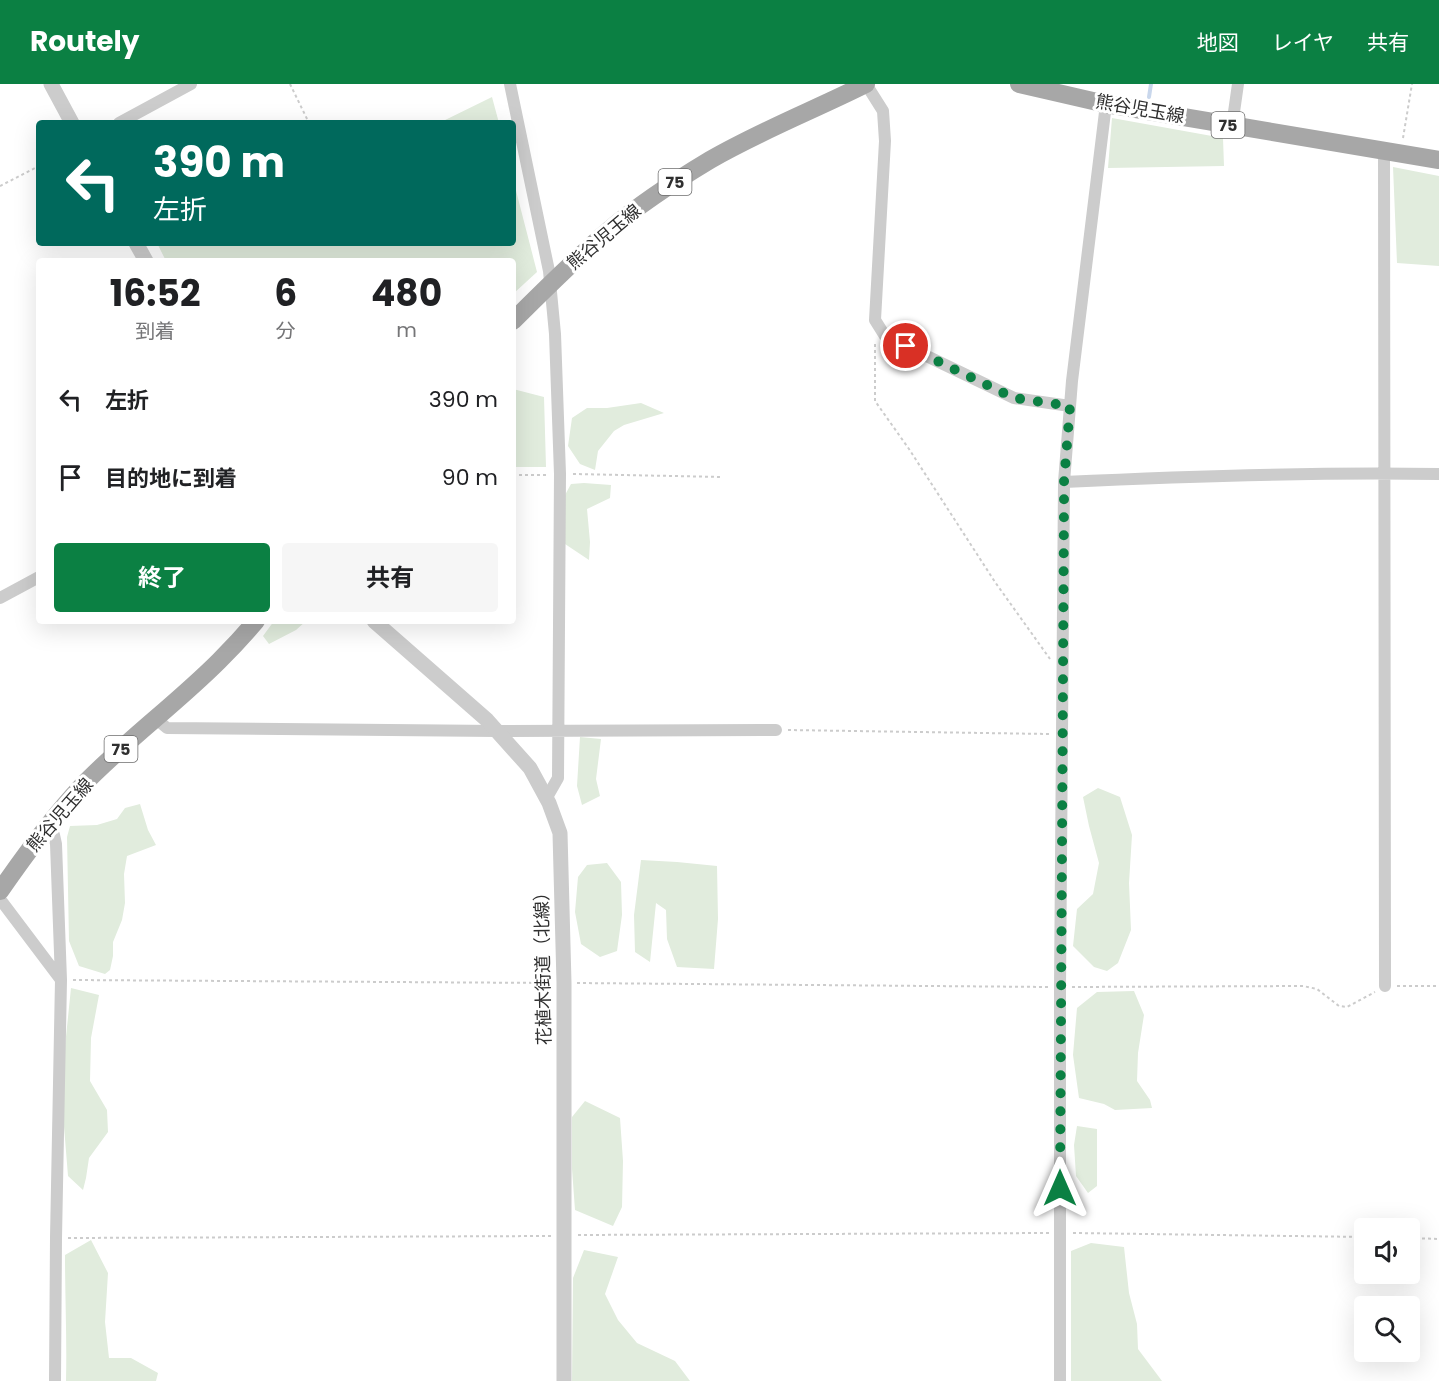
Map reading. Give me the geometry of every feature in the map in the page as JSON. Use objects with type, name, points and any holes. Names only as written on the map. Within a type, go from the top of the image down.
[{"type":"main road","name":"熊谷児玉線","points":[[516,318],[609,230],[686,174],[733,147],[866,84]]},
{"type":"main road","name":"熊谷児玉線","points":[[1019,84],[1106,104],[1439,160]]},
{"type":"main road","name":"熊谷児玉線","points":[[0,891],[47,827],[82,787],[219,661],[253,624]]},
{"type":"street","points":[[51,84],[70,120]]},
{"type":"street","points":[[125,120],[191,84]]},
{"type":"street","points":[[510,84],[551,283],[555,333],[560,474],[558,778],[546,799]]},
{"type":"street","points":[[866,84],[883,111],[885,141],[875,320],[885,336],[1014,398],[1070,406]]},
{"type":"street","points":[[1232,126],[1238,84]]},
{"type":"street","points":[[1060,1381],[1064,482],[1070,406],[1106,104]]},
{"type":"street","points":[[1385,986],[1384,473],[1393,152]]},
{"type":"street","points":[[1064,482],[1171,476],[1439,474]]},
{"type":"street","points":[[0,598],[36,579]]},
{"type":"street","name":"花植木街道（北線）","points":[[377,624],[487,720],[530,768],[560,834],[564,983],[564,1381]]},
{"type":"street","points":[[155,718],[166,728],[496,731],[776,730]]},
{"type":"street","points":[[47,827],[54,835],[57,844],[61,980],[55,1381]]},
{"type":"street","points":[[0,899],[61,980]]},
{"type":"path","points":[[290,84],[308,120]]},
{"type":"path","points":[[1393,152],[1412,84]]},
{"type":"path","points":[[0,186],[36,168]]},
{"type":"path","points":[[875,320],[875,401],[909,449],[995,582],[1062,675]]},
{"type":"path","points":[[516,475],[722,477]]},
{"type":"path","points":[[776,730],[1062,734]]},
{"type":"path","points":[[1060,987],[1303,986],[1317,989],[1339,1006],[1347,1007],[1385,986],[1439,986]]},
{"type":"path","points":[[56,1238],[1060,1233],[1354,1238]]},
{"type":"path","points":[[1420,1238],[1439,1239]]},
{"type":"green space","points":[[492,97],[498,120],[445,120]]},
{"type":"green space","points":[[1112,118],[1223,138],[1224,166],[1108,168]]},
{"type":"green space","points":[[1393,167],[1439,176],[1439,266],[1397,263]]},
{"type":"green space","points":[[516,191],[537,272],[516,291],[516,258],[164,258],[158,246],[516,246]]},
{"type":"green space","points":[[516,390],[544,397],[546,467],[516,467]]},
{"type":"green space","points":[[641,403],[664,413],[624,425],[614,431],[598,451],[595,470],[580,464],[568,446],[572,418],[587,408],[607,408]]},
{"type":"green space","points":[[571,484],[611,485],[610,498],[587,509],[589,560],[565,544],[565,495]]},
{"type":"green space","points":[[272,624],[303,624],[269,644],[263,636]]},
{"type":"green space","points":[[580,737],[601,739],[596,779],[600,796],[582,805],[577,786]]},
{"type":"green space","points":[[1098,788],[1120,797],[1132,835],[1129,883],[1131,930],[1118,963],[1107,971],[1094,967],[1073,946],[1077,909],[1093,894],[1099,863],[1083,797]]},
{"type":"green space","points":[[140,804],[148,830],[156,845],[127,856],[122,920],[113,942],[110,970],[105,974],[79,966],[69,941],[67,837],[70,826],[97,825],[117,819],[125,808]]},
{"type":"green space","points":[[641,860],[717,866],[718,919],[714,969],[677,967],[667,939],[666,910],[656,903],[650,962],[635,952],[634,915]]},
{"type":"green space","points":[[607,863],[621,882],[622,915],[617,951],[600,957],[581,944],[575,912],[578,877],[587,865]]},
{"type":"green space","points":[[71,988],[99,995],[91,1038],[90,1081],[107,1110],[108,1132],[89,1158],[83,1190],[68,1176],[63,1114],[64,1056]]},
{"type":"green space","points":[[1134,991],[1144,1015],[1138,1053],[1137,1081],[1150,1100],[1152,1108],[1115,1110],[1104,1104],[1079,1098],[1073,1055],[1077,1008],[1097,992]]},
{"type":"green space","points":[[585,1101],[620,1118],[623,1161],[622,1207],[613,1226],[575,1210],[572,1117]]},
{"type":"green space","points":[[1077,1126],[1097,1129],[1097,1186],[1088,1193],[1076,1176],[1074,1145]]},
{"type":"green space","points":[[91,1240],[108,1273],[105,1322],[109,1358],[131,1358],[158,1373],[156,1381],[66,1381],[65,1255]]},
{"type":"green space","points":[[1091,1243],[1124,1247],[1129,1293],[1137,1324],[1138,1349],[1162,1381],[1071,1381],[1071,1251]]},
{"type":"green space","points":[[584,1250],[618,1257],[605,1294],[618,1320],[637,1343],[675,1361],[690,1381],[572,1381],[573,1278]]},
{"type":"waterway","points":[[1149,97],[1151,84]]},
{"type":"route","points":[[906,346],[1014,398],[1070,406],[1064,482],[1060,1188]]}]
